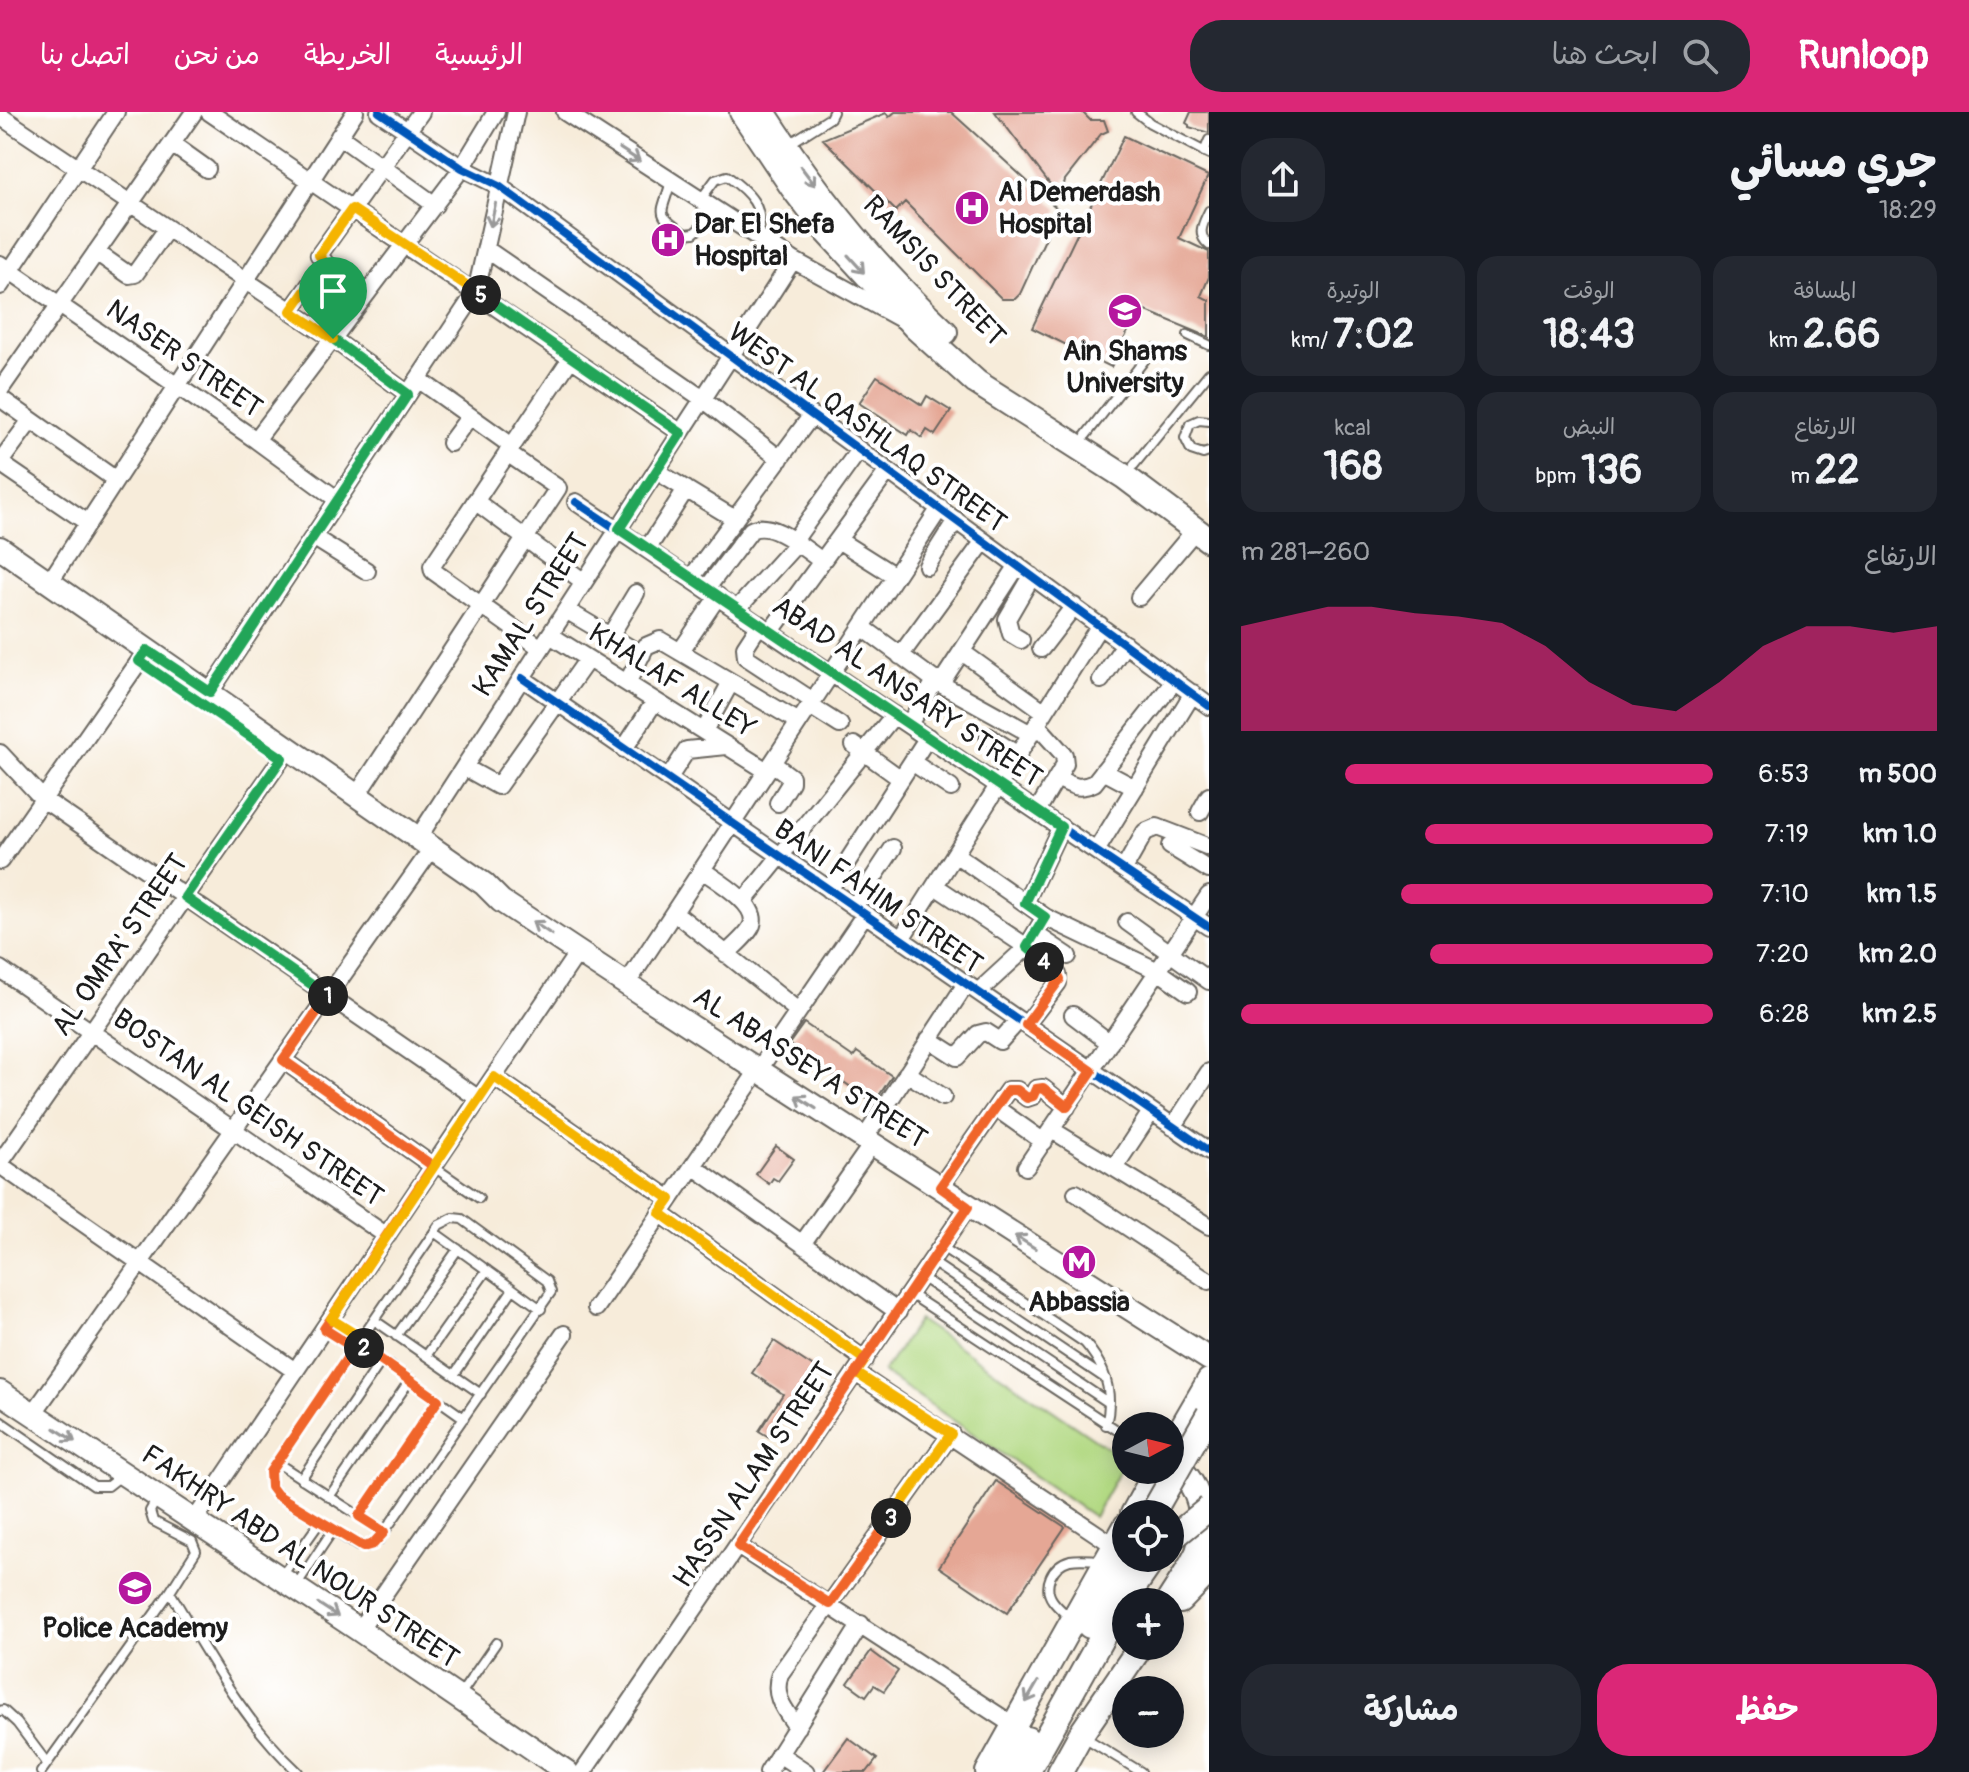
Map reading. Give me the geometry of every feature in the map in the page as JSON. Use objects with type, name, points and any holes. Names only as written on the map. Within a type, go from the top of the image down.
[{"type":"main road","name":"RAMSIS STREET","points":[[742,112],[823,227],[914,326],[976,382],[1205,530]]},
{"type":"main road","name":"RAMSIS STREET","points":[[763,112],[837,213],[925,313],[988,372],[1134,465],[1205,530]]},
{"type":"main road","name":"AL ABASSEYA STREET","points":[[0,548],[282,758],[489,888],[501,901],[626,985],[968,1207],[1209,1359]]},
{"type":"main road","name":"AL ABASSEYA STREET","points":[[0,567],[143,656],[210,692],[357,795],[422,848]]},
{"type":"main road","points":[[1184,1424],[1209,1381]]},
{"type":"main road","name":"FAKHRY ABD AL NOUR STREET","points":[[0,1392],[567,1772]]},
{"type":"main road","points":[[1160,1500],[1209,1414]]},
{"type":"main road","points":[[1176,1588],[1199,1550],[1203,1516],[1192,1483],[1184,1473]]},
{"type":"main road","points":[[1184,1529],[1209,1508]]},
{"type":"main road","points":[[988,1772],[1073,1621],[1112,1559]]},
{"type":"main road","points":[[1009,1772],[1112,1562]]},
{"type":"main road","points":[[1184,1597],[1209,1571]]},
{"type":"main road","points":[[1027,1772],[1114,1616],[1144,1572]]},
{"type":"main road","points":[[1060,1772],[1081,1734],[1131,1660]]},
{"type":"street","points":[[0,286],[5,267],[116,112]]},
{"type":"street","points":[[0,390],[194,112]]},
{"type":"street","points":[[209,112],[681,433]]},
{"type":"street","points":[[49,583],[355,112]]},
{"type":"street","name":"WEST AL QASHLAQ STREET","points":[[379,112],[462,168],[499,186],[1209,704]]},
{"type":"street","points":[[291,311],[325,263],[319,255],[421,112]]},
{"type":"street","points":[[256,440],[435,205],[496,112]]},
{"type":"street","points":[[210,692],[476,292],[516,112]]},
{"type":"street","name":"RAMSIS STREET","points":[[565,112],[793,260],[914,326]]},
{"type":"street","points":[[2,117],[333,339],[408,394]]},
{"type":"street","points":[[339,136],[435,205]]},
{"type":"street","points":[[172,144],[207,169]]},
{"type":"street","points":[[96,252],[129,275],[135,274],[167,229]]},
{"type":"street","points":[[486,249],[703,399],[780,459]]},
{"type":"street","name":"KAMAL STREET","points":[[33,1414],[328,996],[422,848],[464,767],[793,260]]},
{"type":"street","name":"NASER STREET","points":[[5,267],[338,500]]},
{"type":"street","points":[[571,358],[475,501],[584,582]]},
{"type":"street","points":[[357,795],[558,488],[470,416],[418,379]]},
{"type":"street","points":[[0,398],[116,480]]},
{"type":"street","points":[[691,578],[812,415]]},
{"type":"street","points":[[450,443],[470,416]]},
{"type":"street","points":[[31,420],[0,462],[88,523]]},
{"type":"street","points":[[737,609],[794,543],[859,450]]},
{"type":"street","points":[[656,471],[735,519]]},
{"type":"street","points":[[840,725],[746,657],[745,647],[766,628],[822,561],[888,471]]},
{"type":"street","points":[[648,548],[686,489]]},
{"type":"street","name":"KHALAF ALLEY","points":[[475,501],[434,562],[433,571],[481,605],[545,642],[588,659],[727,746],[770,767]]},
{"type":"street","name":"ABAD AL ANSARY STREET","points":[[576,502],[1209,927]]},
{"type":"street","points":[[626,985],[940,508]]},
{"type":"street","points":[[927,566],[956,520]]},
{"type":"street","points":[[680,652],[751,530],[771,527],[822,561]]},
{"type":"street","points":[[1139,597],[1205,530]]},
{"type":"street","points":[[313,537],[367,571]]},
{"type":"street","points":[[838,540],[895,576]]},
{"type":"street","points":[[900,656],[984,541]]},
{"type":"street","points":[[744,901],[781,857],[859,749],[901,720],[945,677],[1018,565]]},
{"type":"street","points":[[1021,640],[1011,634],[1007,619],[1032,576]]},
{"type":"street","points":[[610,636],[636,593]]},
{"type":"street","points":[[1041,649],[1074,606]]},
{"type":"street","points":[[566,610],[642,655]]},
{"type":"street","points":[[901,939],[1100,625]]},
{"type":"street","points":[[862,627],[937,682],[1038,724]]},
{"type":"street","points":[[627,683],[646,646],[660,640],[799,722]]},
{"type":"street","points":[[1101,680],[1125,644]]},
{"type":"street","points":[[962,652],[1038,724],[1064,755],[1065,764],[1059,779],[1037,811]]},
{"type":"street","points":[[0,861],[143,656]]},
{"type":"street","points":[[464,767],[498,786],[588,659]]},
{"type":"street","name":"BANI FAHIM STREET","points":[[522,678],[1209,1151]]},
{"type":"street","points":[[1059,779],[1073,787],[1084,788],[1094,783],[1175,680]]},
{"type":"street","points":[[704,731],[731,682]]},
{"type":"street","points":[[1096,851],[1193,693]]},
{"type":"street","points":[[624,749],[655,701]]},
{"type":"street","points":[[988,736],[1018,755]]},
{"type":"street","points":[[829,890],[928,737]]},
{"type":"street","points":[[668,779],[687,750],[727,746]]},
{"type":"street","points":[[859,749],[901,779]]},
{"type":"street","points":[[0,753],[43,799],[479,1099]]},
{"type":"street","name":"AL OMRA' STREET","points":[[0,1164],[282,758]]},
{"type":"street","points":[[912,762],[951,788]]},
{"type":"street","points":[[770,767],[791,777],[778,803]]},
{"type":"street","points":[[1103,771],[1135,788]]},
{"type":"street","points":[[1200,812],[1209,796]]},
{"type":"street","points":[[1025,903],[1061,827]]},
{"type":"street","points":[[1124,869],[1150,828],[1157,827],[1209,847]]},
{"type":"street","points":[[1170,846],[1209,870]]},
{"type":"street","points":[[596,1308],[798,1011],[860,911],[893,848]]},
{"type":"street","points":[[955,854],[1045,917],[1158,971],[1188,992]]},
{"type":"street","points":[[702,870],[744,901],[753,917],[752,927],[726,954]]},
{"type":"street","points":[[935,886],[1031,941],[1068,956]]},
{"type":"street","points":[[1026,1167],[1209,895]]},
{"type":"street","points":[[674,912],[798,1011]]},
{"type":"street","points":[[802,1244],[929,1039],[972,988],[1031,941],[1045,917]]},
{"type":"street","points":[[1127,922],[1209,981]]},
{"type":"street","points":[[929,1039],[957,1057],[978,1034],[986,1032],[1000,1041],[1022,1023],[1058,983],[1058,975],[1031,941]]},
{"type":"street","points":[[194,1521],[578,952]]},
{"type":"street","name":"BOSTAN AL GEISH STREET","points":[[0,969],[387,1236]]},
{"type":"street","points":[[1073,1015],[1110,1043]]},
{"type":"street","points":[[283,1060],[433,1166]]},
{"type":"street","points":[[1173,1127],[1209,1072]]},
{"type":"street","points":[[907,1073],[943,1097]]},
{"type":"street","points":[[494,1077],[665,1206],[860,1367],[951,1434],[1112,1543]]},
{"type":"street","points":[[940,1187],[1008,1090],[1017,1090],[1027,1098],[1033,1096],[1039,1087],[1067,1107]]},
{"type":"street","points":[[996,1108],[1114,1168],[1209,1226]]},
{"type":"street","points":[[1114,1168],[1151,1112]]},
{"type":"street","points":[[0,1164],[295,1371]]},
{"type":"street","points":[[693,1166],[898,1312]]},
{"type":"street","points":[[1076,1193],[1209,1281]]},
{"type":"street","name":"HASSN ALAM STREET","points":[[583,1772],[968,1207]]},
{"type":"street","points":[[359,1630],[564,1334]]},
{"type":"street","points":[[797,1727],[779,1701],[777,1680],[951,1434]]},
{"type":"street","points":[[738,1546],[1013,1725]]},
{"type":"street","points":[[768,1772],[861,1624]]},
{"type":"street","points":[[779,1754],[806,1772]]},
{"type":"lane","points":[[786,146],[830,118],[833,112]]},
{"type":"lane","points":[[1136,112],[1150,123],[1207,153],[1209,140]]},
{"type":"lane","points":[[700,200],[715,180],[727,176],[760,211],[757,237]]},
{"type":"lane","points":[[671,181],[661,212],[685,234],[694,233],[718,212]]},
{"type":"lane","points":[[1209,211],[1201,236],[1209,245]]},
{"type":"lane","points":[[1188,335],[1209,345]]},
{"type":"lane","points":[[1086,435],[1153,349]]},
{"type":"lane","points":[[1134,465],[1209,373]]},
{"type":"lane","points":[[1185,432],[1194,421],[1206,421],[1209,410]]},
{"type":"lane","points":[[1169,420],[1185,432],[1191,450],[1203,454],[1209,452]]},
{"type":"lane","points":[[433,1166],[479,1198]]},
{"type":"lane","points":[[448,1219],[462,1219],[547,1281],[551,1292],[384,1532],[373,1544],[363,1547],[274,1491],[269,1477],[276,1462],[434,1232],[448,1219]]},
{"type":"lane","points":[[434,1232],[541,1309]]},
{"type":"lane","points":[[942,1247],[1075,1334],[1095,1354],[1106,1379],[1109,1403],[1106,1425]]},
{"type":"lane","points":[[396,1336],[458,1249]]},
{"type":"lane","points":[[932,1262],[1106,1379]]},
{"type":"lane","points":[[426,1356],[487,1270]]},
{"type":"lane","points":[[921,1277],[1109,1403]]},
{"type":"lane","points":[[454,1375],[513,1289]]},
{"type":"lane","points":[[910,1294],[1112,1428]]},
{"type":"lane","points":[[374,1320],[481,1394]]},
{"type":"lane","points":[[327,1324],[464,1418]]},
{"type":"lane","points":[[301,1479],[382,1360]]},
{"type":"lane","points":[[329,1497],[410,1380]]},
{"type":"lane","points":[[359,1516],[438,1400]]},
{"type":"lane","points":[[0,1421],[94,1486],[108,1486],[123,1473]]},
{"type":"lane","points":[[276,1462],[384,1532]]},
{"type":"lane","points":[[41,1772],[170,1592],[196,1547],[192,1541],[153,1521],[150,1511],[158,1496]]},
{"type":"lane","points":[[287,1583],[320,1522]]},
{"type":"lane","points":[[287,1583],[333,1530]]},
{"type":"lane","points":[[1073,1621],[1050,1598],[1051,1575],[1069,1560],[1112,1550]]},
{"type":"lane","points":[[170,1592],[246,1715],[269,1745],[298,1772]]},
{"type":"lane","points":[[458,1699],[496,1643]]},
{"type":"lane","points":[[0,1711],[3,1710],[17,1723],[47,1763]]},
{"type":"lane","points":[[1081,1734],[1141,1772]]},
{"type":"green space","points":[[919,1320],[1112,1451],[1113,1484],[1094,1517],[883,1372]]},
{"type":"building","points":[[895,112],[951,112],[1059,210],[1041,230],[1047,235],[1015,299],[1002,299],[905,202],[896,211],[823,139],[886,113],[889,117]]},
{"type":"building","points":[[995,112],[1082,112],[1090,120],[1104,120],[1108,131],[1101,134],[1065,180],[1063,188],[1056,192]]},
{"type":"building","points":[[1191,112],[1209,112],[1209,133],[1189,127],[1186,123]]},
{"type":"building","points":[[1124,136],[1208,176],[1179,238],[1209,252],[1209,277],[1201,296],[1209,300],[1209,337],[1138,310],[1111,367],[1032,328]]},
{"type":"building","points":[[877,376],[922,405],[927,396],[951,411],[935,435],[927,430],[922,438],[911,430],[908,435],[859,403]]},
{"type":"building","points":[[804,1023],[853,1057],[857,1052],[892,1076],[874,1103],[789,1044]]},
{"type":"building","points":[[776,1146],[794,1159],[778,1181],[773,1178],[769,1184],[756,1174]]},
{"type":"building","points":[[774,1341],[815,1368],[769,1437],[759,1431],[783,1394],[752,1373]]},
{"type":"building","points":[[996,1481],[1065,1527],[1007,1613],[939,1567]]},
{"type":"building","points":[[871,1651],[898,1671],[884,1691],[874,1685],[866,1696],[848,1683]]},
{"type":"building","points":[[848,1738],[877,1759],[867,1772],[823,1772]]},
{"type":"cycle path","points":[[379,112],[462,168],[499,186],[1209,706]]},
{"type":"cycle path","points":[[576,502],[1209,927]]},
{"type":"cycle path","points":[[522,678],[1209,1151]]},
{"type":"place","name":"Al Demerdash Hospital","points":[[972,208]]},
{"type":"place","name":"Dar El Shefa Hospital","points":[[668,240]]},
{"type":"place","name":"Ain Shams University","points":[[1125,311]]},
{"type":"place","name":"Abbassia","points":[[1079,1262]]},
{"type":"place","name":"Police Academy","points":[[135,1588]]},
{"type":"route","points":[[333,339],[291,311],[325,263],[319,255],[352,209],[681,433],[619,529],[1061,827],[1025,903],[1045,917],[1027,947],[1060,979],[1026,1025],[1092,1071],[1067,1107],[1043,1088],[1036,1089],[1030,1098],[1017,1090],[1008,1090],[940,1187],[968,1207],[942,1247],[865,1360],[856,1373],[738,1546],[830,1604],[951,1434],[856,1373],[865,1360],[660,1213],[670,1199],[494,1077],[331,1319],[361,1338],[358,1343],[438,1400],[359,1516],[384,1532],[373,1544],[358,1546],[277,1495],[271,1487],[269,1477],[272,1468],[354,1348],[324,1329],[433,1166],[283,1060],[328,996],[185,897],[282,758],[139,661],[147,650],[210,692],[408,394],[333,339]]}]
